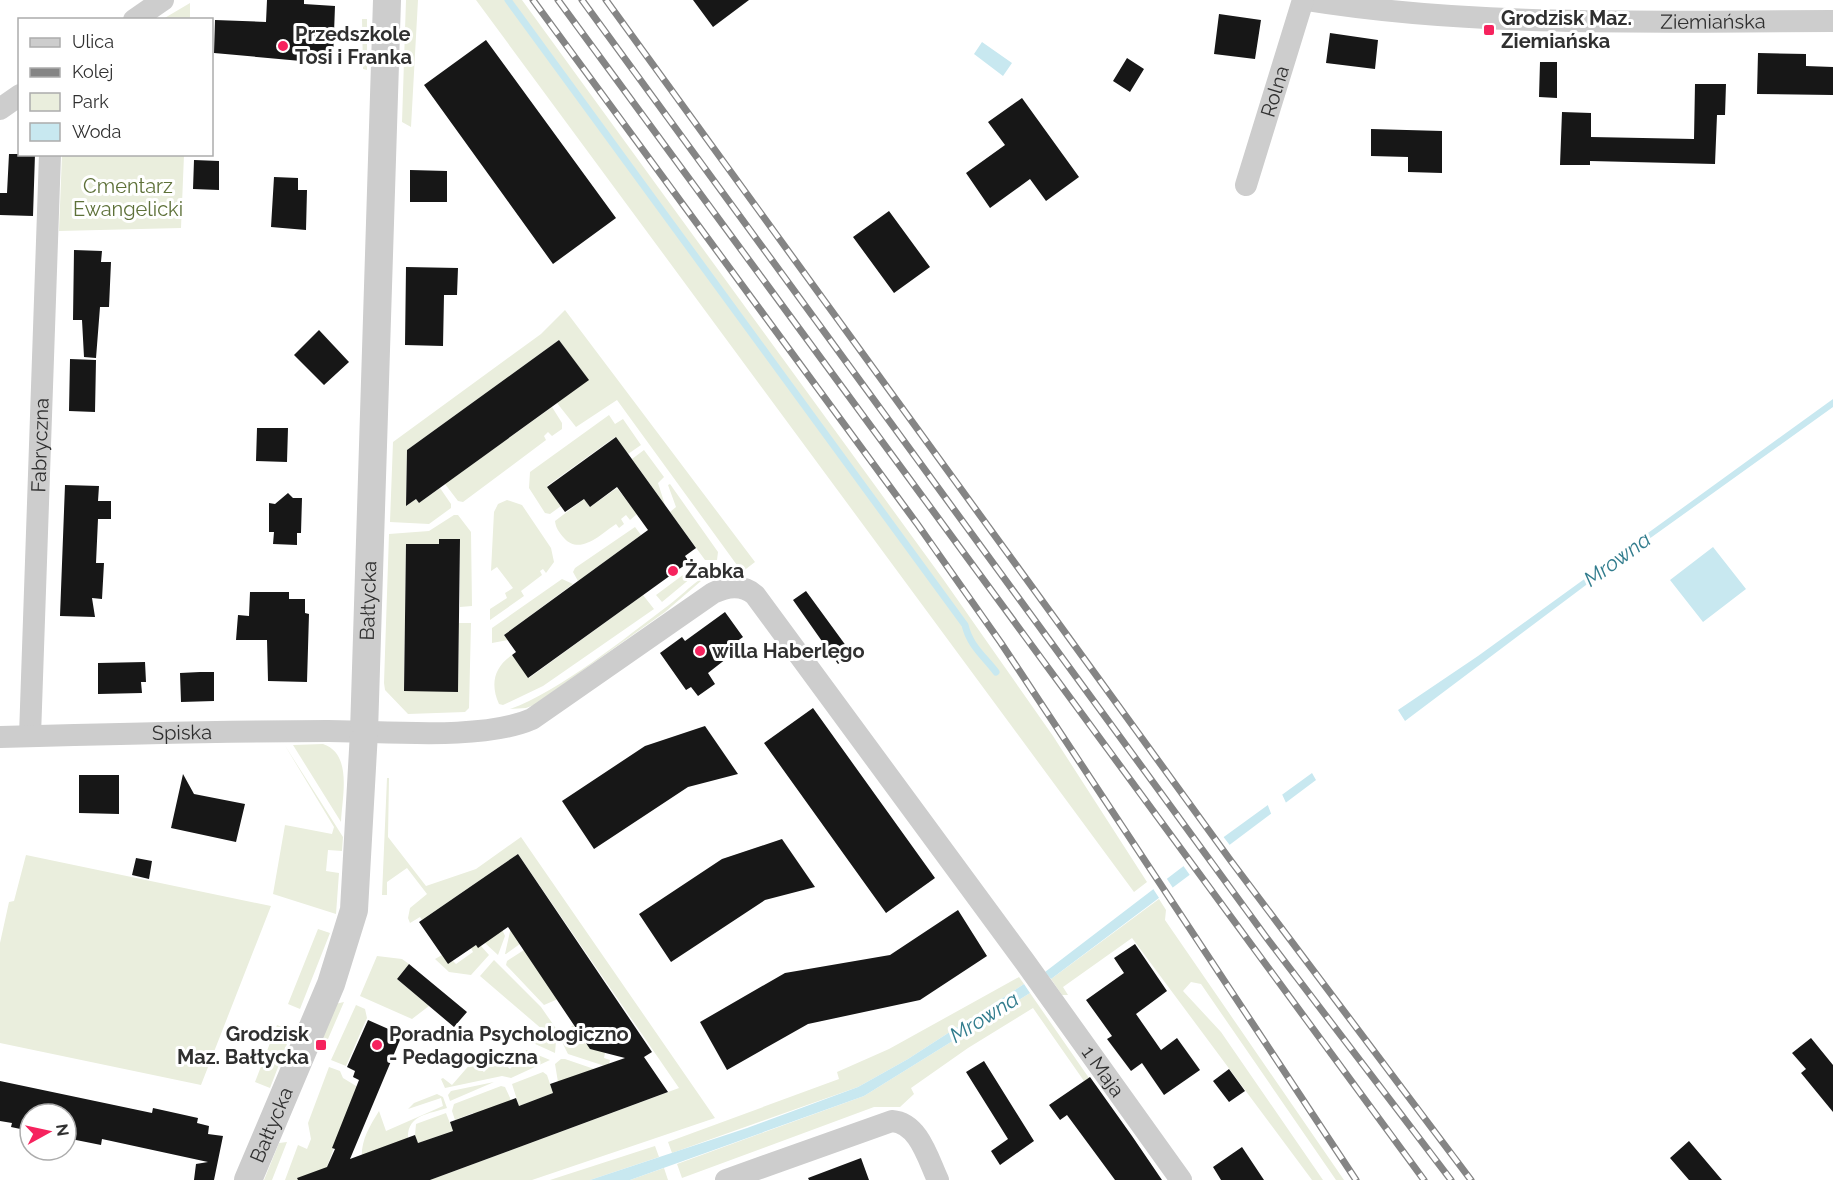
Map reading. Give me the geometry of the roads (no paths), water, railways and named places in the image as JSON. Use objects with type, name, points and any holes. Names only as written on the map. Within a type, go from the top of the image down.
[{"type":"street","points":[[137,18],[163,0]]},
{"type":"street","name":"Bałtycka","points":[[248,1180],[313,1027],[351,926],[354,910],[364,732],[387,0]]},
{"type":"street","name":"Ziemiańska","points":[[1305,0],[1379,12],[1449,17],[1641,11],[1833,21]]},
{"type":"street","name":"Rolna","points":[[1246,185],[1305,0]]},
{"type":"street","points":[[0,109],[18,96]]},
{"type":"street","name":"Fabryczna","points":[[30,736],[50,156]]},
{"type":"street","name":"Spiska","points":[[0,737],[484,730],[520,724],[713,593],[725,588],[744,587],[755,594],[1028,966]]},
{"type":"street","name":"1 Maja","points":[[1028,966],[1181,1180]]},
{"type":"street","points":[[726,1180],[884,1123],[900,1122],[909,1127],[938,1180]]},
{"type":"water","points":[[982,42],[1012,63],[1003,76],[974,54]]},
{"type":"water","name":"Mrowna","points":[[1833,399],[1833,407],[1610,567],[1405,721],[1398,710],[1478,656]]},
{"type":"water","points":[[1713,547],[1746,589],[1703,622],[1670,580]]},
{"type":"water","points":[[1312,773],[1316,780],[1051,979],[1045,972],[1181,868]]},
{"type":"water","name":"Mrowna","points":[[1024,984],[1030,993],[864,1096],[630,1180],[590,1180],[747,1128],[858,1087],[908,1059]]},
{"type":"waterway","points":[[508,0],[965,625],[974,645],[996,672]]},
{"type":"railway","points":[[533,0],[918,525],[1001,643],[1356,1180]]},
{"type":"railway","points":[[558,0],[1424,1180]]},
{"type":"railway","points":[[582,0],[1266,937],[1451,1180]]},
{"type":"railway","points":[[606,0],[1231,861],[1471,1180]]},
{"type":"place","name":"Grodzisk Maz. Ziemiańska","points":[[1489,30]]},
{"type":"place","name":"Przedszkole Tosi i Franka","points":[[283,46]]},
{"type":"place","name":"Żabka","points":[[673,571]]},
{"type":"place","name":"willa Haberlego","points":[[700,651]]},
{"type":"place","name":"Grodzisk Maz. Bałtycka","points":[[321,1045]]},
{"type":"place","name":"Poradnia Psychologiczno - Pedagogiczna","points":[[377,1045]]},
{"type":"park label","name":"Cmentarz Ewangelicki","points":[[128,198]]}]
